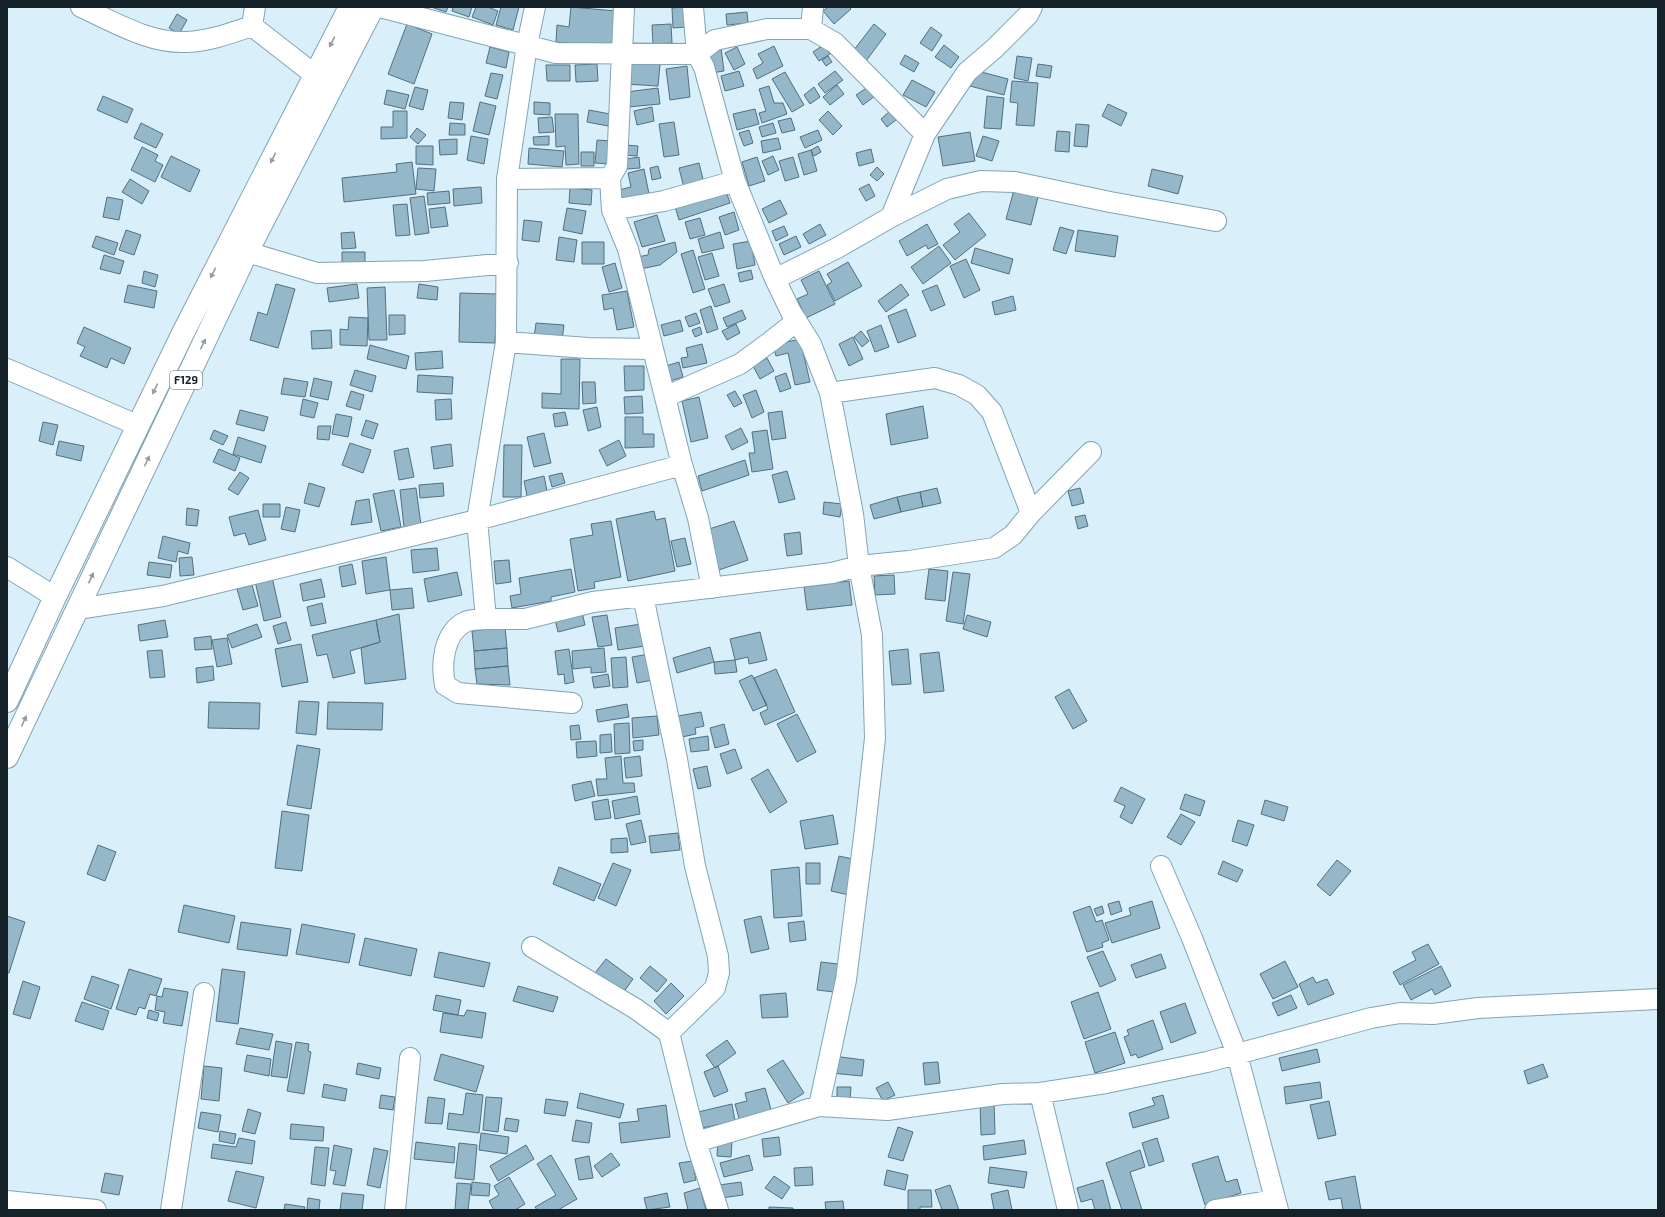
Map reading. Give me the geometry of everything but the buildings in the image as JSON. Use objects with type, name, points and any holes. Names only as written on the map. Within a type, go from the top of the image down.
[{"type":"main road","name":"F129","points":[[7,701],[137,425],[350,7]]},
{"type":"main road","name":"F129","points":[[7,756],[247,252],[374,7]]},
{"type":"street","points":[[81,7],[149,38],[186,43],[212,39],[254,16],[330,90]]},
{"type":"street","points":[[380,7],[556,52],[697,54],[715,40],[767,29],[811,29],[835,43],[925,134]]},
{"type":"street","points":[[486,619],[477,520],[506,342],[508,263],[507,178],[527,45],[535,7]]},
{"type":"street","points":[[624,7],[616,166],[610,178],[612,210],[628,249],[664,397],[698,518],[712,588]]},
{"type":"street","points":[[694,7],[697,54],[704,67],[735,181],[775,279],[811,344],[830,394],[853,514],[859,566],[872,635],[875,738],[846,980],[819,1106]]},
{"type":"street","points":[[811,29],[813,7]]},
{"type":"street","points":[[891,217],[925,134],[967,72],[1028,15],[1032,7]]},
{"type":"street","points":[[507,178],[610,178]]},
{"type":"street","points":[[612,210],[664,201],[735,181]]},
{"type":"street","points":[[775,279],[837,248],[891,217],[947,190],[981,181],[1015,182],[1110,202],[1216,221]]},
{"type":"street","points":[[247,252],[317,273],[425,271],[508,263]]},
{"type":"street","points":[[664,397],[740,364],[797,321]]},
{"type":"street","points":[[506,342],[588,348],[652,348]]},
{"type":"street","points":[[7,369],[137,425]]},
{"type":"street","points":[[830,394],[935,378],[959,385],[977,394],[992,412],[1031,513]]},
{"type":"street","points":[[572,703],[458,693],[447,687],[443,668],[446,648],[453,634],[458,627],[466,622],[486,619],[525,619],[593,602],[832,573],[859,566],[909,562],[994,548],[1013,535],[1031,513],[1091,452]]},
{"type":"street","points":[[77,609],[163,596],[477,520],[682,465]]},
{"type":"street","points":[[7,567],[55,597]]},
{"type":"street","points":[[643,596],[677,759],[695,866],[718,956],[719,973],[715,988],[669,1033]]},
{"type":"street","points":[[1161,866],[1192,938],[1238,1054],[1277,1205],[1215,1210]]},
{"type":"street","points":[[532,948],[603,988],[636,1009],[669,1033],[696,1142],[718,1210]]},
{"type":"street","points":[[171,1210],[204,993]]},
{"type":"street","points":[[696,1142],[819,1106],[887,1110],[1003,1094],[1040,1093],[1106,1083],[1207,1062],[1371,1018],[1400,1012],[1433,1014],[1478,1008],[1658,999]]},
{"type":"street","points":[[395,1210],[410,1058]]},
{"type":"street","points":[[1040,1093],[1068,1210]]},
{"type":"street","points":[[7,1201],[52,1208],[96,1210]]}]
